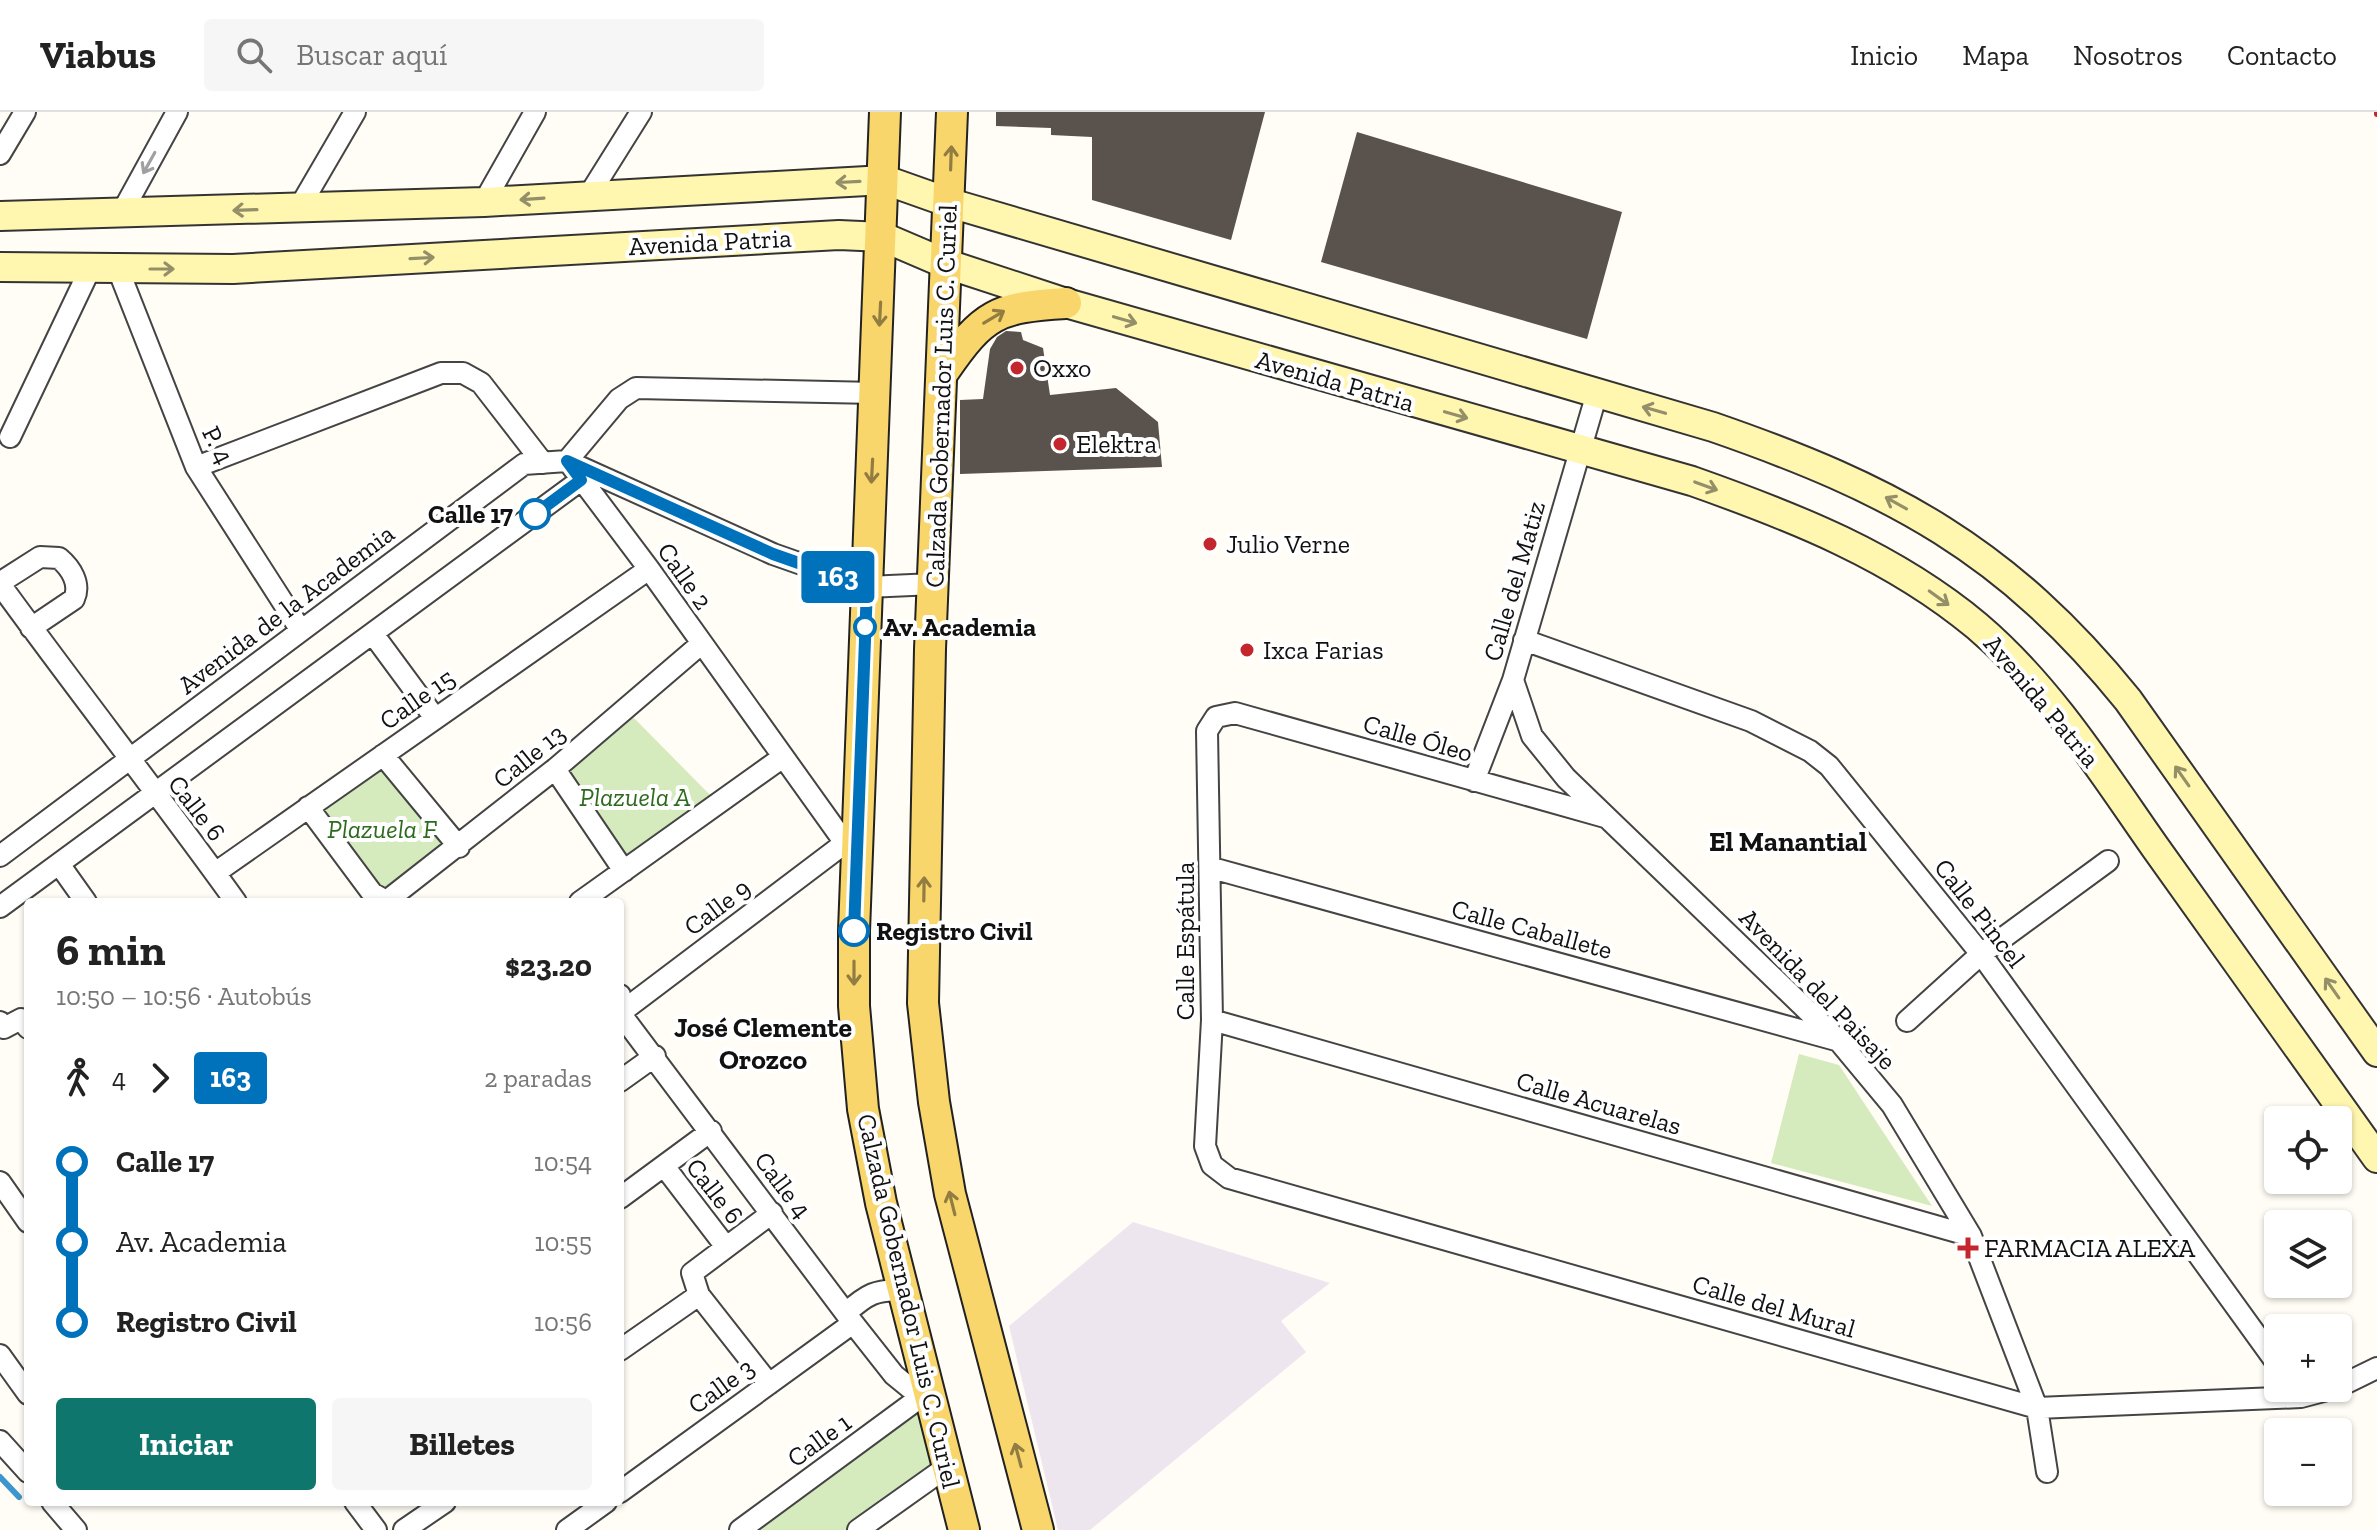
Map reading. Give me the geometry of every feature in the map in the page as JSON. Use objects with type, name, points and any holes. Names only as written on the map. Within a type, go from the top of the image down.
[{"type":"main road","name":"Calzada Gobernador Luis C. Curiel","points":[[952,112],[950,203],[944,263],[944,371],[934,584],[923,1003],[932,1088],[950,1194],[1038,1530]]},
{"type":"main road","name":"Calzada Gobernador Luis C. Curiel","points":[[880,117],[885,180],[854,917],[854,1006],[863,1109],[881,1203],[904,1291],[925,1394],[964,1530]]},
{"type":"main road","points":[[944,371],[963,343],[1000,312],[1024,306],[1066,303]]},
{"type":"street","points":[[0,154],[25,112]]},
{"type":"street","points":[[121,214],[177,112]]},
{"type":"street","points":[[299,208],[355,112]]},
{"type":"street","points":[[484,202],[535,112]]},
{"type":"street","points":[[589,195],[641,112]]},
{"type":"street","name":"Avenida Patria","points":[[0,216],[484,202],[885,180],[950,203],[1713,427],[1869,487],[1936,524],[1995,564],[2087,650],[2128,700],[2377,1052]]},
{"type":"street","name":"Avenida Patria","points":[[0,267],[233,269],[665,244],[883,237],[944,263],[1066,303],[1692,481],[1806,523],[1889,565],[1976,626],[2010,656],[2082,743],[2377,1158]]},
{"type":"street","points":[[10,437],[90,269]]},
{"type":"street","name":"P. 4","points":[[118,269],[196,467],[300,629]]},
{"type":"street","points":[[196,467],[441,373],[463,373],[481,383],[543,463]]},
{"type":"street","points":[[567,461],[619,399],[636,388],[876,393]]},
{"type":"street","name":"Calle del Matiz","points":[[1474,781],[1513,680],[1597,393]]},
{"type":"street","name":"Avenida de la Academia","points":[[2,850],[123,753],[300,629],[524,464],[567,461],[773,554],[867,587],[934,584]]},
{"type":"street","name":"Calle 2","points":[[567,461],[649,569],[845,843]]},
{"type":"street","points":[[0,907],[581,480]]},
{"type":"street","points":[[52,556],[63,562],[76,581],[77,594],[31,628],[7,608],[2,587],[4,580],[40,557],[52,556]]},
{"type":"street","name":"Calle 15","points":[[215,873],[649,569]]},
{"type":"street","name":"Calle 6","points":[[31,628],[233,898]]},
{"type":"street","points":[[373,634],[435,718]]},
{"type":"street","name":"Calle Pincel","points":[[1524,640],[1751,721],[1810,751],[1829,766],[1981,954],[2264,1346]]},
{"type":"street","name":"Calle 13","points":[[387,898],[459,847],[701,644]]},
{"type":"street","name":"Avenida del Paisaje","points":[[1513,680],[1532,736],[1566,778],[1838,1040],[1892,1105],[1971,1236],[2037,1408],[2047,1472]]},
{"type":"street","name":"Calle Óleo","points":[[1216,717],[1235,713],[1605,817]]},
{"type":"street","name":"Calle Espátula","points":[[1212,1165],[1205,1146],[1212,1020],[1212,868],[1207,731],[1216,717]]},
{"type":"street","points":[[383,755],[459,847]]},
{"type":"street","points":[[586,898],[783,757]]},
{"type":"street","points":[[555,769],[624,871]]},
{"type":"street","points":[[308,807],[372,893],[381,898]]},
{"type":"street","name":"Calle 9","points":[[624,1010],[845,843]]},
{"type":"street","points":[[1907,1021],[1981,954],[2108,861]]},
{"type":"street","points":[[59,864],[83,898]]},
{"type":"street","name":"Calle Caballete","points":[[1212,868],[1838,1040]]},
{"type":"street","name":"Calle 4","points":[[624,1018],[894,1375],[925,1394]]},
{"type":"street","points":[[0,1022],[4,1028],[21,1019],[24,1022]]},
{"type":"street","name":"Calle Acuarelas","points":[[1212,1020],[1971,1236]]},
{"type":"street","points":[[624,1078],[655,1056]]},
{"type":"street","points":[[624,1195],[711,1131]]},
{"type":"street","name":"Calle del Mural","points":[[1212,1165],[1229,1178],[2037,1408],[2264,1394]]},
{"type":"street","name":"Calle 6","points":[[664,1166],[726,1247]]},
{"type":"street","points":[[0,1182],[24,1216]]},
{"type":"street","points":[[769,1384],[699,1295],[692,1273],[772,1213]]},
{"type":"street","name":"Calle 3","points":[[624,1489],[769,1384],[850,1318],[865,1296],[883,1289],[904,1291]]},
{"type":"street","points":[[624,1347],[699,1295]]},
{"type":"street","points":[[0,1355],[24,1388]]},
{"type":"street","name":"Calle del Mural","points":[[2352,1380],[2377,1368]]},
{"type":"street","name":"Calle 1","points":[[740,1530],[925,1394]]},
{"type":"street","points":[[0,1441],[24,1468]]},
{"type":"street","points":[[858,1530],[948,1466]]},
{"type":"street","points":[[55,1506],[76,1530]]},
{"type":"street","points":[[358,1506],[376,1530]]},
{"type":"street","points":[[404,1530],[439,1506]]},
{"type":"street","points":[[567,1530],[600,1506]]},
{"type":"shaded area","points":[[1133,1222],[1330,1283],[1281,1321],[1306,1352],[1090,1530],[1058,1530],[1009,1326]]},
{"type":"green space","name":"Plazuela A","points":[[631,715],[718,803],[624,871],[553,780]]},
{"type":"green space","name":"Plazuela F","points":[[383,755],[459,847],[387,898],[382,898],[308,807]]},
{"type":"green space","points":[[1799,1054],[1839,1065],[1932,1206],[1771,1163]]},
{"type":"green space","points":[[913,1407],[938,1444],[946,1465],[853,1530],[744,1530]]},
{"type":"building","points":[[996,112],[1265,112],[1231,240],[1092,200],[1092,137],[1051,135],[1051,128],[996,126]]},
{"type":"building","points":[[1357,132],[1622,212],[1587,339],[1321,262]]},
{"type":"building","name":"Elektra","points":[[1006,331],[1021,332],[1023,340],[1043,348],[1050,395],[1116,388],[1158,422],[1162,467],[960,474],[960,400],[983,399],[990,349],[997,337]]},
{"type":"waterway","points":[[0,1477],[19,1497]]},
{"type":"bus line","name":"163","points":[[535,514],[581,480],[567,461],[773,554],[867,587],[854,931]]},
{"type":"place","name":"Oxxo","points":[[1017,368]]},
{"type":"place","name":"Elektra","points":[[1060,444]]},
{"type":"place","name":"Calle 17","points":[[535,514]]},
{"type":"place","name":"Julio Verne","points":[[1210,544]]},
{"type":"place","name":"Av. Academia","points":[[865,627]]},
{"type":"place","name":"Ixca Farias","points":[[1247,650]]},
{"type":"place","name":"Registro Civil","points":[[854,931]]},
{"type":"place","name":"FARMACIA ALEXA","points":[[1968,1248]]},
{"type":"district","name":"El Manantial","points":[[1788,841]]},
{"type":"district","name":"José Clemente Orozco","points":[[763,1043]]}]
